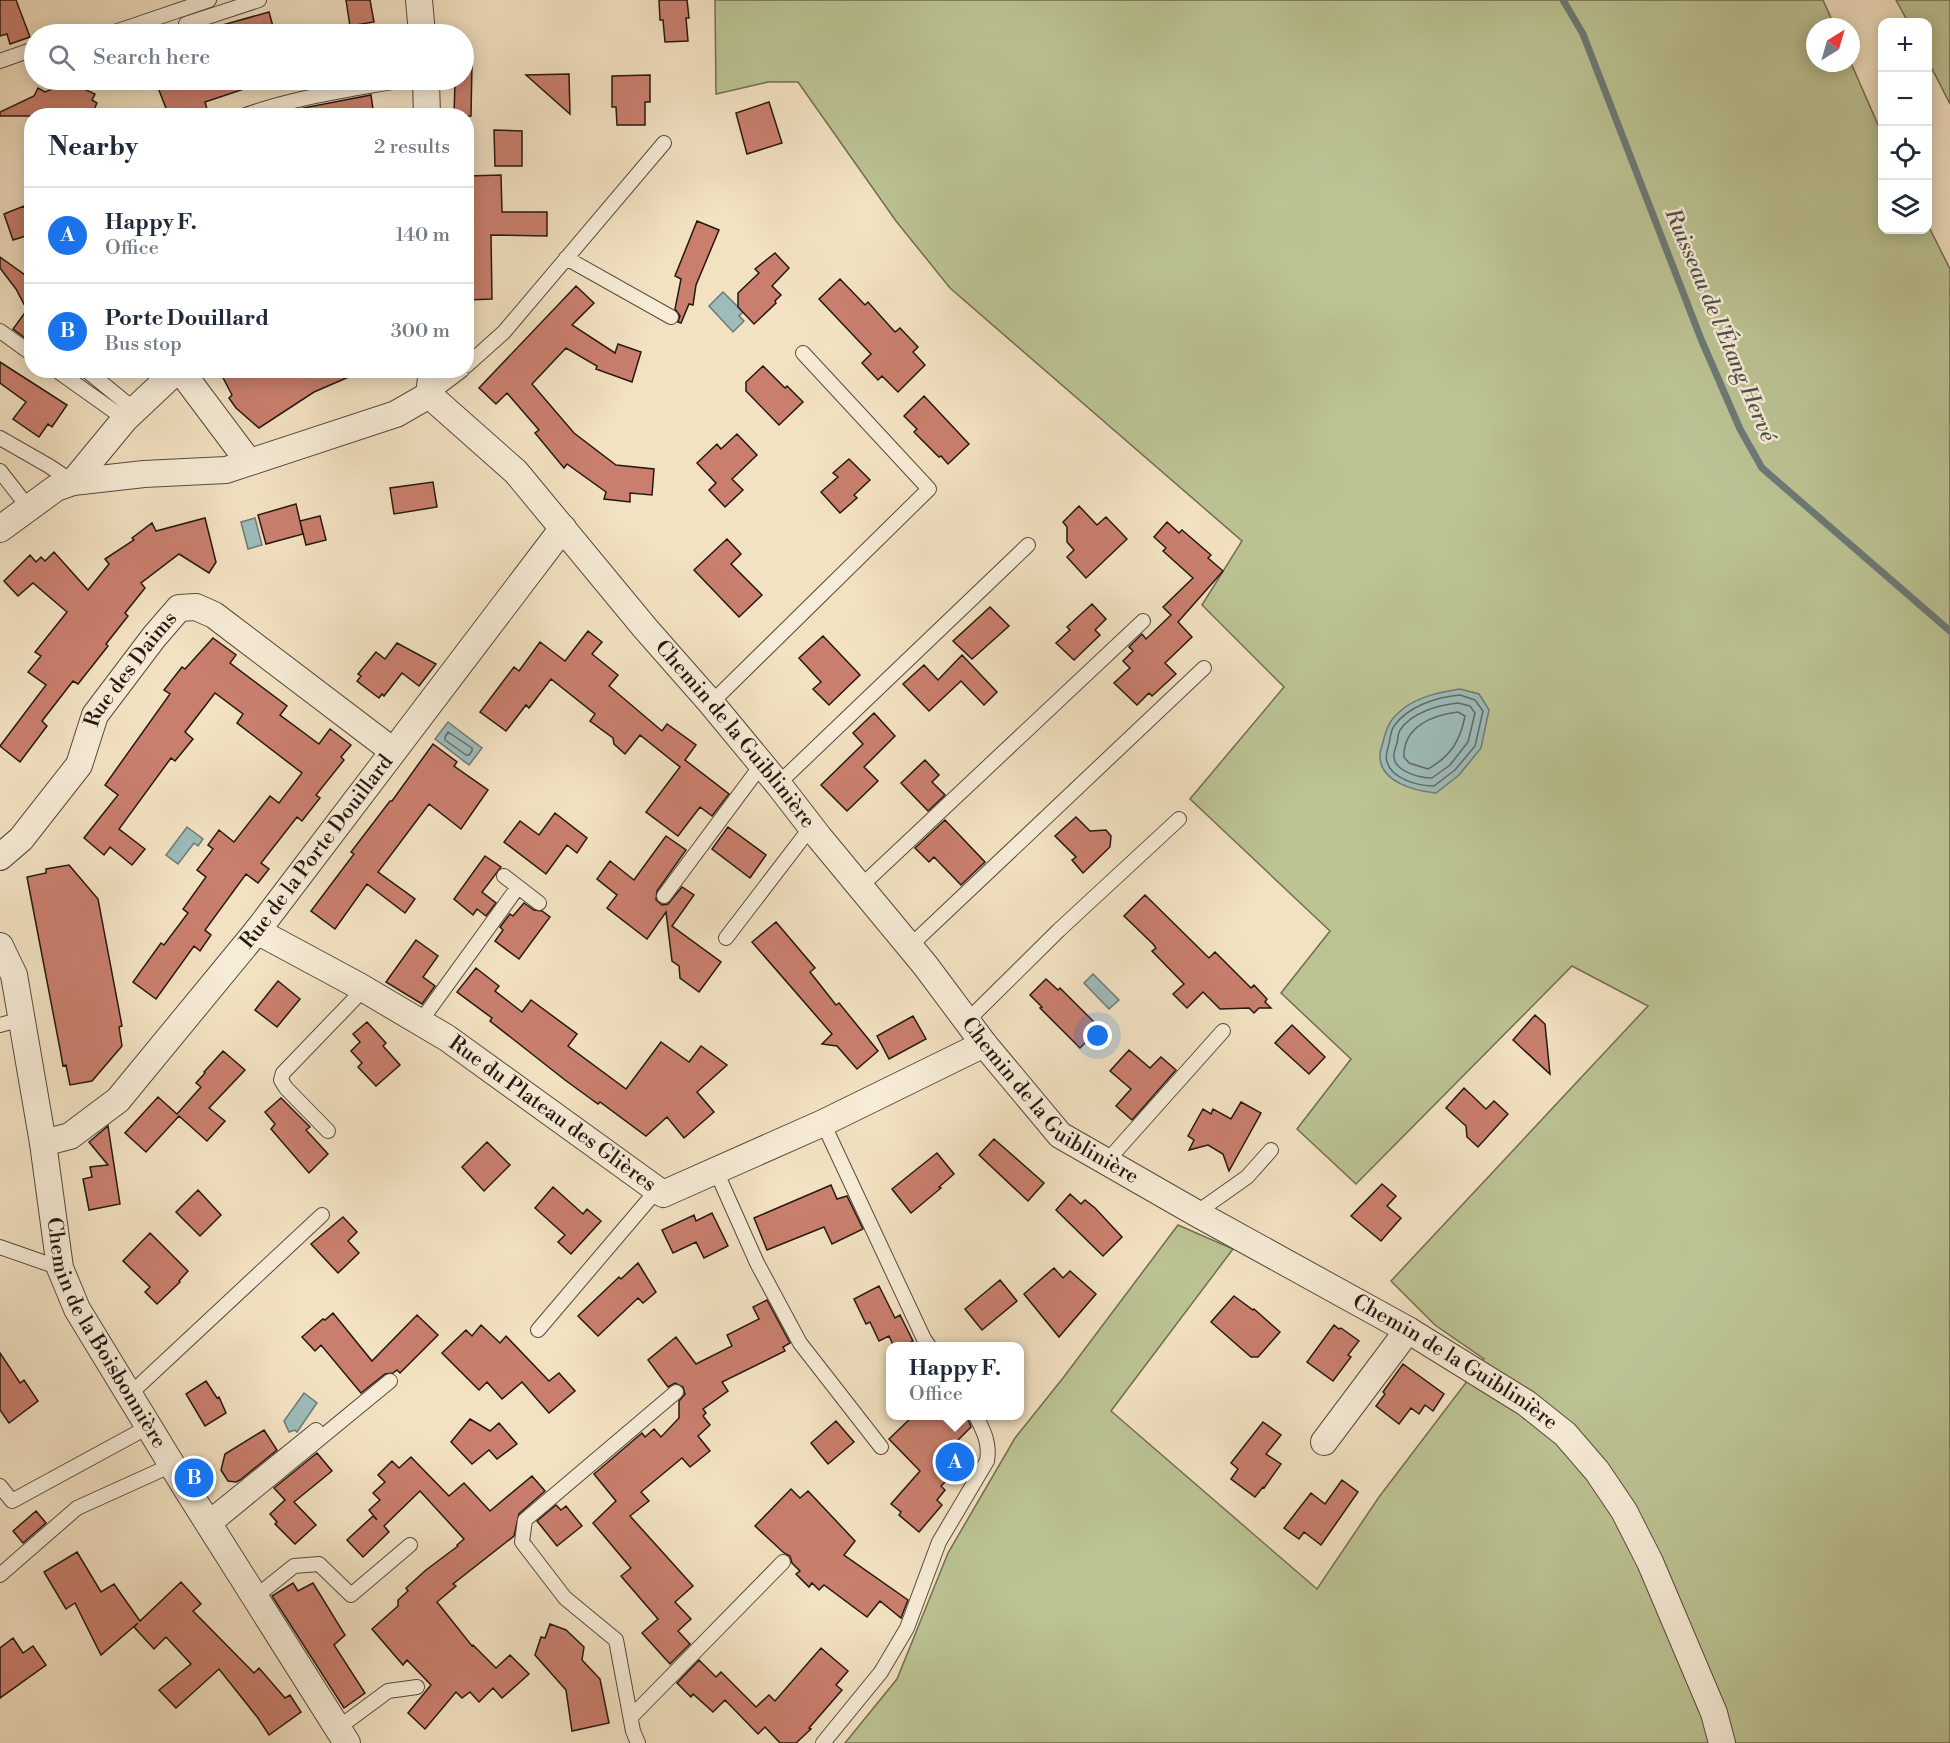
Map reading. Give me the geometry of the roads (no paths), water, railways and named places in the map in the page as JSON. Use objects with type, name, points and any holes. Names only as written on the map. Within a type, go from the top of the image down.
[{"type":"street","points":[[419,0],[421,24]]},
{"type":"street","points":[[426,90],[427,108]]},
{"type":"street","points":[[73,482],[130,415],[170,378]]},
{"type":"street","points":[[185,378],[249,462]]},
{"type":"street","points":[[0,529],[56,488],[73,482],[144,474],[226,470],[396,414],[430,383]]},
{"type":"street","name":"Chemin de la Guiblinière","points":[[430,383],[516,472],[645,628],[711,703],[909,946],[984,1044],[1060,1135],[1408,1330],[1526,1403],[1565,1434],[1597,1471],[1624,1511],[1650,1562],[1714,1713],[1722,1743]]},
{"type":"street","name":"Rue de la Porte Douillard","points":[[43,1143],[70,1136],[118,1100],[257,932],[563,528]]},
{"type":"street","name":"Rue des Daims","points":[[0,857],[21,839],[79,765],[95,715],[178,608],[196,607],[214,615],[393,751]]},
{"type":"street","name":"Rue du Plateau des Glières","points":[[257,932],[364,989],[447,1038],[663,1194],[823,1123],[984,1044]]},
{"type":"street","name":"Chemin de la Boisbonnière","points":[[0,945],[14,975],[11,1022],[43,1143],[60,1268],[77,1309],[254,1598],[342,1736]]},
{"type":"street","points":[[1324,1442],[1408,1330]]},
{"type":"lane","points":[[138,24],[209,0]]},
{"type":"lane","points":[[186,24],[259,0]]},
{"type":"lane","points":[[0,61],[24,53]]},
{"type":"lane","points":[[270,108],[352,90]]},
{"type":"lane","points":[[474,359],[504,332],[664,143]]},
{"type":"lane","points":[[566,258],[671,317]]},
{"type":"lane","points":[[0,332],[24,348]]},
{"type":"lane","points":[[711,703],[929,489],[803,353]]},
{"type":"lane","points":[[69,378],[130,415]]},
{"type":"lane","points":[[94,378],[130,415]]},
{"type":"lane","points":[[0,438],[49,465],[73,482]]},
{"type":"lane","points":[[0,471],[28,507]]},
{"type":"lane","points":[[778,784],[1028,545]]},
{"type":"lane","points":[[860,887],[1143,621]]},
{"type":"lane","points":[[909,946],[1204,668]]},
{"type":"lane","points":[[664,896],[762,764]]},
{"type":"lane","points":[[967,1021],[1059,930],[1179,819]]},
{"type":"lane","points":[[726,938],[811,827]]},
{"type":"lane","points":[[504,876],[539,903]]},
{"type":"lane","points":[[420,1022],[518,887]]},
{"type":"lane","points":[[328,1131],[286,1088],[282,1080],[283,1073],[364,989]]},
{"type":"lane","points":[[1107,1161],[1224,1031]]},
{"type":"lane","points":[[823,1123],[926,1342]]},
{"type":"lane","points":[[1196,1213],[1247,1178],[1271,1150]]},
{"type":"lane","points":[[716,1171],[757,1263],[800,1343],[880,1447]]},
{"type":"lane","points":[[538,1330],[657,1190]]},
{"type":"lane","points":[[129,1394],[322,1215]]},
{"type":"lane","points":[[0,1247],[60,1268]]},
{"type":"lane","points":[[208,1523],[390,1382]]},
{"type":"lane","points":[[638,1743],[633,1731],[616,1640],[565,1598],[522,1542],[525,1520],[676,1392]]},
{"type":"lane","points":[[208,1523],[348,1404]]},
{"type":"lane","points":[[823,1743],[881,1672],[907,1628],[939,1542],[987,1461],[989,1449],[987,1438],[977,1420]]},
{"type":"lane","points":[[0,1486],[12,1501],[148,1427]]},
{"type":"lane","points":[[0,1575],[77,1508],[172,1465]]},
{"type":"lane","points":[[254,1598],[294,1566],[319,1564],[351,1595],[410,1545]]},
{"type":"lane","points":[[632,1716],[783,1562]]},
{"type":"lane","points":[[342,1736],[388,1691],[417,1687]]},
{"type":"water","points":[[723,292],[743,312],[739,316],[744,321],[733,332],[709,306]]},
{"type":"water","points":[[255,518],[262,545],[248,549],[241,522]]},
{"type":"water","points":[[1460,689],[1479,694],[1489,710],[1481,748],[1459,775],[1436,793],[1409,787],[1392,778],[1385,772],[1380,755],[1386,731],[1392,719],[1417,700]]},
{"type":"water","points":[[448,722],[482,748],[469,765],[435,739]]},
{"type":"water","points":[[187,827],[203,839],[198,846],[194,843],[178,864],[166,855]]},
{"type":"water","points":[[1093,974],[1119,1000],[1109,1009],[1084,983]]},
{"type":"water","points":[[304,1393],[317,1403],[297,1432],[295,1430],[289,1432],[284,1421]]},
{"type":"waterway","name":"Ruisseau de l'Étang Hervé","points":[[1563,0],[1583,34],[1701,339],[1740,429],[1762,468],[1950,631]]},
{"type":"place","name":"Happy F.","points":[[955,1462]]},
{"type":"place","name":"Porte Douillard","points":[[194,1478]]}]
